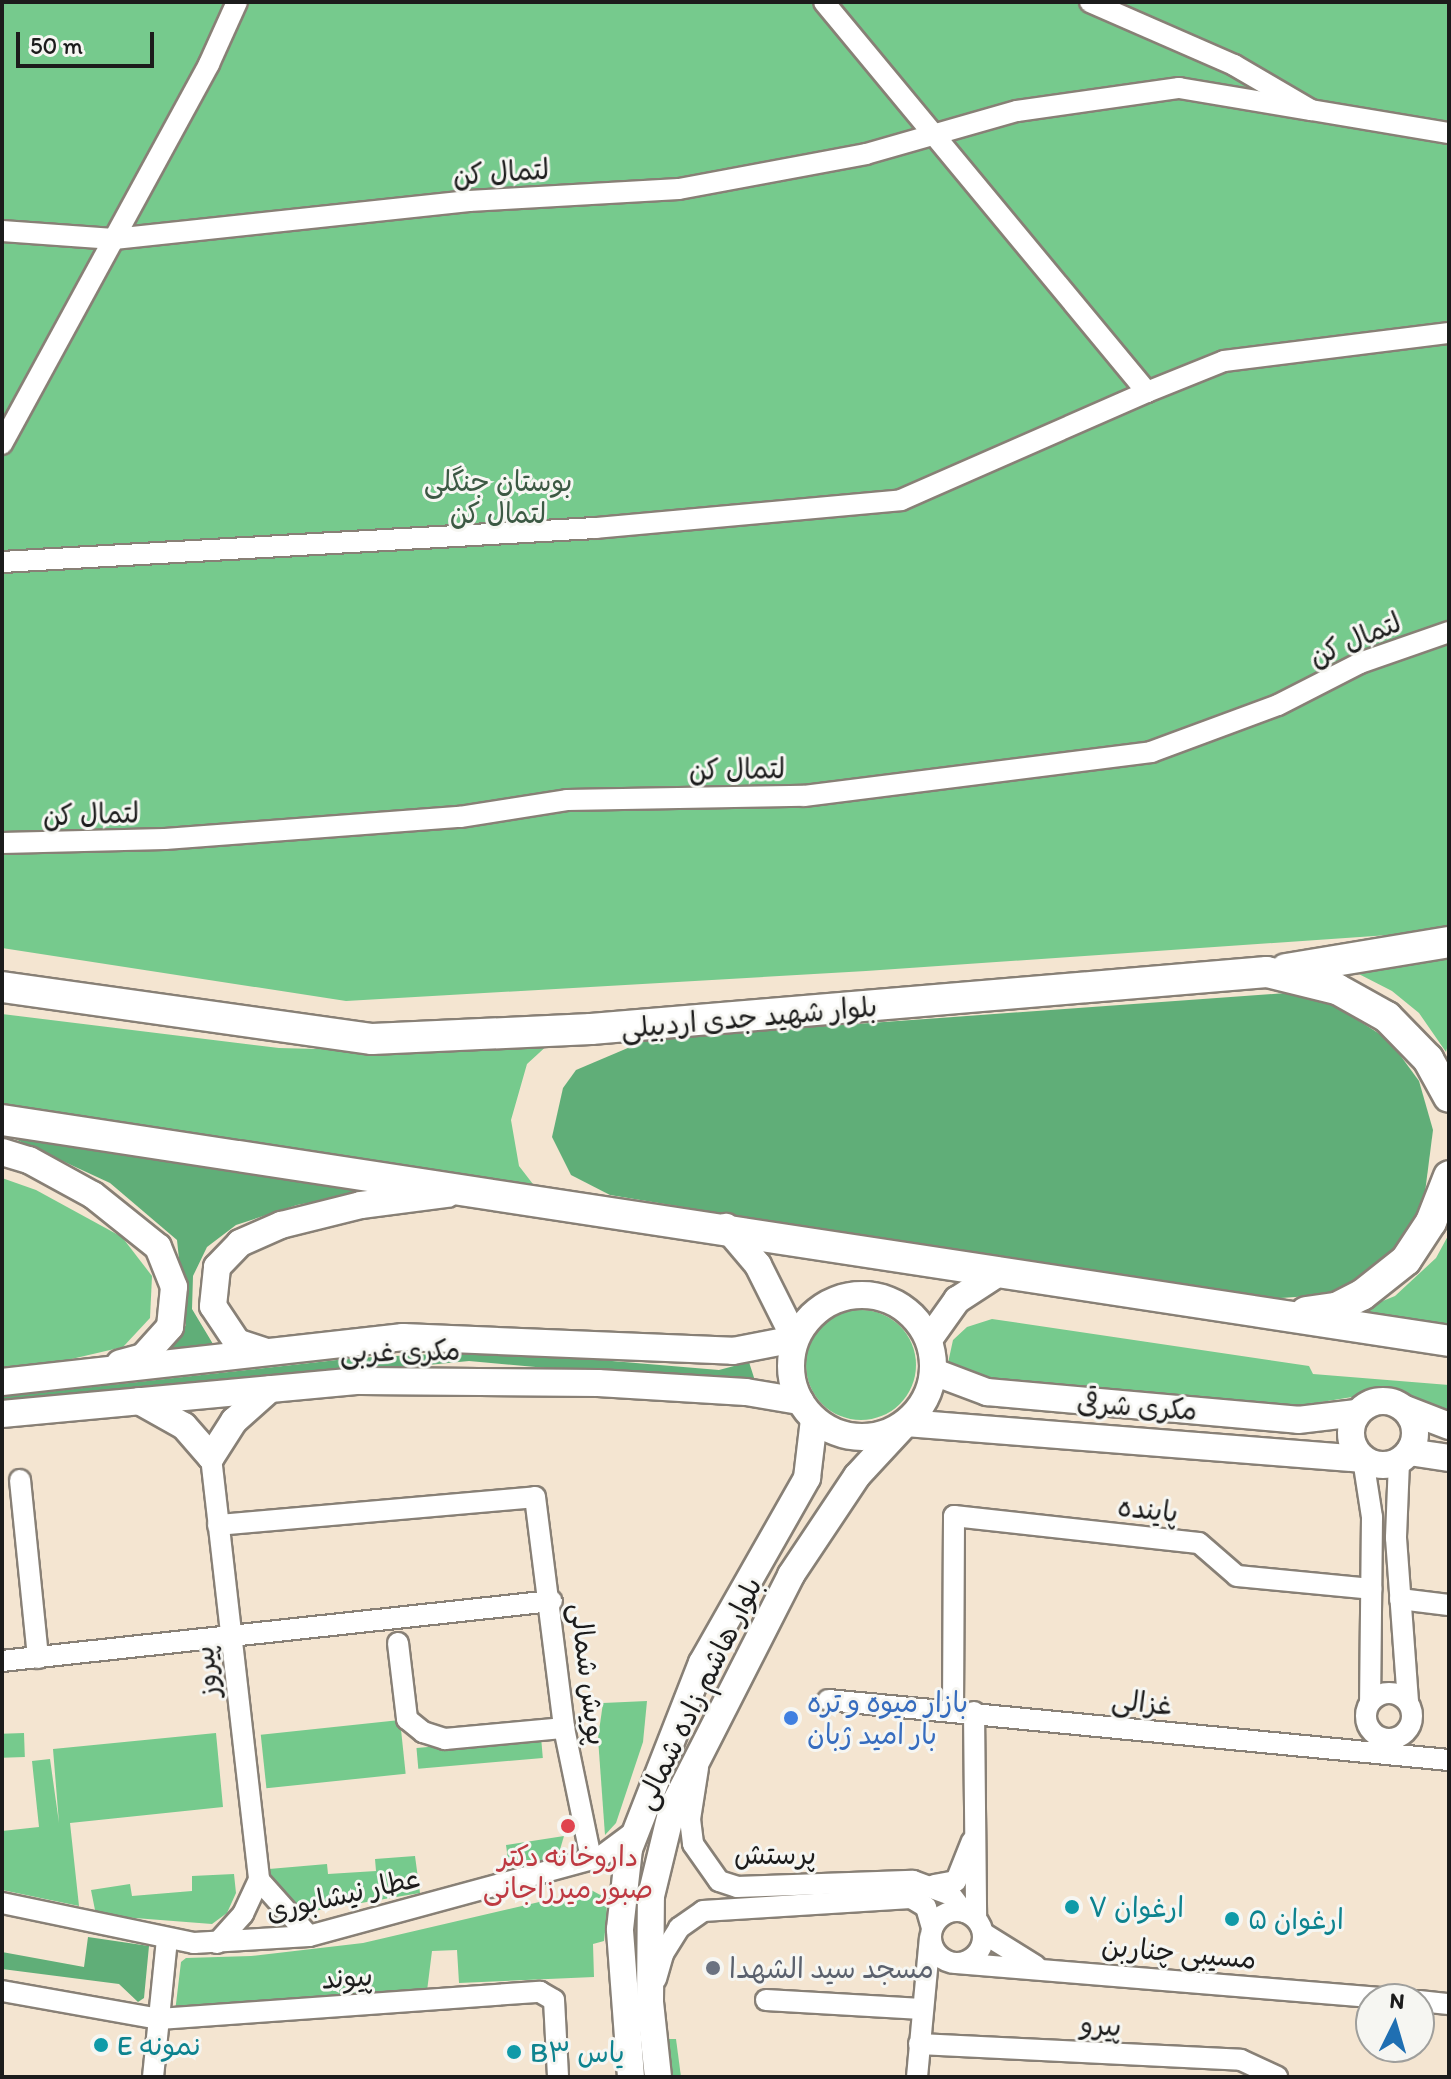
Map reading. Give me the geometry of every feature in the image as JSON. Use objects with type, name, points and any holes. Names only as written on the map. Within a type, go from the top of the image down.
[{"type":"main road","points":[[1267,972],[1449,942]]},
{"type":"main road","name":"بلوار شهید جدی اردبیلی","points":[[2,987],[372,1039],[591,1029],[1267,972],[1337,989],[1387,1017],[1428,1059],[1449,1097]]},
{"type":"main road","points":[[2,1120],[726,1227],[997,1274],[1449,1341]]},
{"type":"main road","points":[[1224,1308],[1308,1312],[1336,1308],[1362,1295],[1406,1260],[1431,1222],[1449,1176]]},
{"type":"street","points":[[2,444],[209,64],[237,2]]},
{"type":"street","points":[[824,2],[1147,392]]},
{"type":"street","name":"لتمال کن","points":[[1090,2],[1234,65],[1311,110]]},
{"type":"street","name":"لتمال کن","points":[[2,231],[114,239],[469,201],[679,189],[866,154],[1017,111],[1179,88],[1449,133]]},
{"type":"street","points":[[2,562],[596,528],[901,500],[1224,361],[1449,333]]},
{"type":"street","name":"لتمال کن","points":[[2,843],[151,839],[429,819],[567,800],[804,796],[1151,752],[1278,705],[1360,663],[1449,632]]},
{"type":"street","points":[[2,1152],[29,1160],[104,1203],[158,1247],[174,1287],[170,1327],[143,1357],[76,1375]]},
{"type":"street","points":[[274,1355],[237,1342],[213,1306],[217,1267],[240,1243],[281,1225],[361,1205],[475,1190]]},
{"type":"street","points":[[726,1227],[758,1265],[795,1339]]},
{"type":"street","points":[[930,1338],[957,1300],[997,1274]]},
{"type":"street","points":[[867,1295],[909,1311],[930,1338],[934,1372],[920,1409],[906,1423],[869,1438],[840,1434],[807,1410],[790,1361],[795,1339],[824,1305],[867,1295]]},
{"type":"street","name":"مکری غربی","points":[[2,1382],[274,1355],[403,1337],[733,1351],[795,1339]]},
{"type":"street","name":"مکری شرقی","points":[[934,1372],[987,1392],[1298,1420],[1357,1413]]},
{"type":"street","name":"مکری غربی","points":[[2,1414],[361,1381],[598,1383],[746,1392],[807,1410]]},
{"type":"street","points":[[139,1401],[184,1426],[211,1457],[234,1421],[270,1389]]},
{"type":"street","points":[[1371,1754],[1370,1730],[1365,1716],[1370,1702],[1372,1517],[1363,1459],[1350,1432],[1357,1413],[1386,1401],[1449,1426]]},
{"type":"street","points":[[1405,1409],[1414,1425],[1404,1457],[1400,1599],[1415,1758]]},
{"type":"street","name":"بلوار هاشم زاده شمالی","points":[[631,2077],[620,1929],[635,1831],[702,1663],[807,1478],[807,1410]]},
{"type":"street","name":"مکری شرقی","points":[[906,1423],[1363,1459]]},
{"type":"street","name":"بلوار هاشم زاده شمالی","points":[[658,2077],[650,2002],[651,1896],[672,1809],[791,1575],[857,1476],[906,1423]]},
{"type":"street","name":"پیروز","points":[[211,1457],[259,1880]]},
{"type":"street","points":[[1363,1459],[1380,1465],[1404,1457],[1449,1458]]},
{"type":"street","points":[[20,1480],[38,1658]]},
{"type":"street","name":"پویش شمالی","points":[[218,1525],[535,1497],[552,1601],[564,1728],[595,1858]]},
{"type":"street","name":"پاینده","points":[[953,1710],[954,1516],[1199,1543],[1237,1576],[1371,1589]]},
{"type":"street","points":[[1400,1599],[1449,1605]]},
{"type":"street","points":[[2,1661],[230,1640],[552,1601]]},
{"type":"street","points":[[398,1643],[407,1719],[423,1732],[445,1739],[564,1728]]},
{"type":"street","points":[[1370,1702],[1389,1693],[1410,1712]]},
{"type":"street","name":"غزالی","points":[[828,1700],[1449,1760]]},
{"type":"street","points":[[922,2009],[952,1962],[979,1951],[974,1921],[972,1841],[974,1712]]},
{"type":"street","points":[[1370,1730],[1382,1739],[1397,1738],[1410,1712]]},
{"type":"street","name":"پرستش","points":[[701,1747],[690,1819],[703,1864],[719,1881],[737,1887],[871,1880],[934,1885]]},
{"type":"street","points":[[626,1879],[595,1858],[635,1831]]},
{"type":"street","points":[[934,1885],[956,1881],[972,1841]]},
{"type":"street","name":"عطار نیشابوری","points":[[2,1903],[167,1940],[217,1943],[309,1936],[595,1858]]},
{"type":"street","points":[[217,1943],[243,1914],[259,1880],[309,1936]]},
{"type":"street","points":[[934,1885],[974,1921],[1040,1968]]},
{"type":"street","name":"پرستش","points":[[650,2002],[671,1939],[690,1917],[703,1911],[911,1898],[926,1907],[931,1932]]},
{"type":"street","points":[[917,2077],[931,1932],[942,1914],[974,1921]]},
{"type":"street","points":[[931,1932],[935,1951],[952,1962]]},
{"type":"street","points":[[153,2077],[167,1940]]},
{"type":"street","name":"مسیبی چناربن","points":[[952,1962],[1355,1995]]},
{"type":"street","name":"پیوند","points":[[2,1991],[159,2019],[540,1992],[554,2000],[558,2077]]},
{"type":"street","points":[[766,2000],[922,2009]]},
{"type":"street","name":"پیرو","points":[[919,2044],[1241,2060],[1277,2077]]},
{"type":"green space","name":"بوستان جنگلی لتمال کن","points":[[2,2],[1449,2],[1449,924],[1432,932],[866,971],[346,1001],[2,948]]},
{"type":"green space","points":[[1449,951],[1449,1040],[1446,1052],[1419,1013],[1392,991],[1351,970]]},
{"type":"green space","points":[[1286,993],[1333,1004],[1389,1040],[1419,1081],[1433,1130],[1424,1200],[1400,1243],[1353,1282],[1324,1295],[1252,1300],[610,1195],[571,1175],[552,1137],[563,1088],[576,1070],[649,1039]]},
{"type":"green space","points":[[2,1014],[279,1048],[396,1051],[551,1042],[527,1064],[511,1120],[519,1166],[536,1188],[2,1106]]},
{"type":"green space","points":[[2,1133],[376,1190],[297,1205],[236,1225],[207,1247],[193,1276],[192,1309],[213,1344],[169,1350],[186,1325],[177,1240],[110,1183]]},
{"type":"green space","points":[[2,1178],[36,1190],[122,1237],[152,1276],[150,1318],[123,1347],[50,1364],[2,1369]]},
{"type":"green space","points":[[1449,1234],[1449,1325],[1338,1319],[1395,1296],[1436,1258]]},
{"type":"green space","points":[[861,1310],[882,1314],[900,1326],[912,1344],[916,1365],[912,1386],[900,1404],[882,1416],[861,1420],[840,1416],[822,1404],[810,1386],[806,1365],[810,1344],[822,1326],[840,1314]]},
{"type":"green space","points":[[992,1319],[1309,1366],[1313,1374],[1449,1385],[1449,1417],[1383,1392],[1272,1410],[984,1382],[948,1363],[953,1340],[967,1327]]},
{"type":"green space","points":[[494,1351],[719,1370],[749,1362],[757,1387],[469,1361],[2,1406],[2,1397],[355,1358]]},
{"type":"green space","points":[[647,1701],[643,1742],[616,1823],[605,1835],[598,1738],[603,1703]]},
{"type":"green space","points":[[400,1720],[406,1774],[266,1788],[261,1735]]},
{"type":"green space","points":[[24,1733],[25,1757],[3,1758],[2,1734]]},
{"type":"green space","points":[[216,1733],[223,1807],[70,1823],[79,1906],[2,1890],[2,1831],[39,1827],[32,1761],[50,1759],[59,1823],[53,1749]]},
{"type":"green space","points":[[541,1737],[543,1758],[418,1769],[416,1748]]},
{"type":"green space","points":[[564,1836],[559,1853],[547,1861],[510,1874],[506,1845]]},
{"type":"green space","points":[[415,1856],[420,1893],[296,1914],[269,1879],[269,1869],[327,1864],[328,1874],[376,1871],[375,1859]]},
{"type":"green space","points":[[234,1874],[236,1893],[227,1913],[212,1924],[96,1915],[91,1890],[130,1884],[132,1896],[192,1891],[192,1876]]},
{"type":"green space","points":[[591,1890],[606,1898],[607,1914],[604,1941],[593,1944],[594,1977],[459,1983],[457,1950],[432,1951],[427,1991],[175,2012],[181,1962],[186,1958],[251,1956],[363,1943]]},
{"type":"green space","points":[[88,1937],[149,1946],[144,1998],[138,2002],[119,1984],[2,1969],[2,1952],[84,1967]]},
{"type":"green space","points":[[668,2039],[676,2039],[681,2077],[671,2077]]},
{"type":"place","name":"بازار میوه و تره بار امید ژبان","points":[[791,1718]]},
{"type":"place","name":"داروخانه دکتر صبور میرزاجانی","points":[[568,1826]]},
{"type":"place","name":"ارغوان ۷","points":[[1072,1907]]},
{"type":"place","name":"ارغوان ۵","points":[[1232,1919]]},
{"type":"place","name":"مسجد سید الشهدا","points":[[713,1968]]},
{"type":"place","name":"E نمونه","points":[[101,2045]]},
{"type":"place","name":"B۳ یاس","points":[[514,2052]]}]
